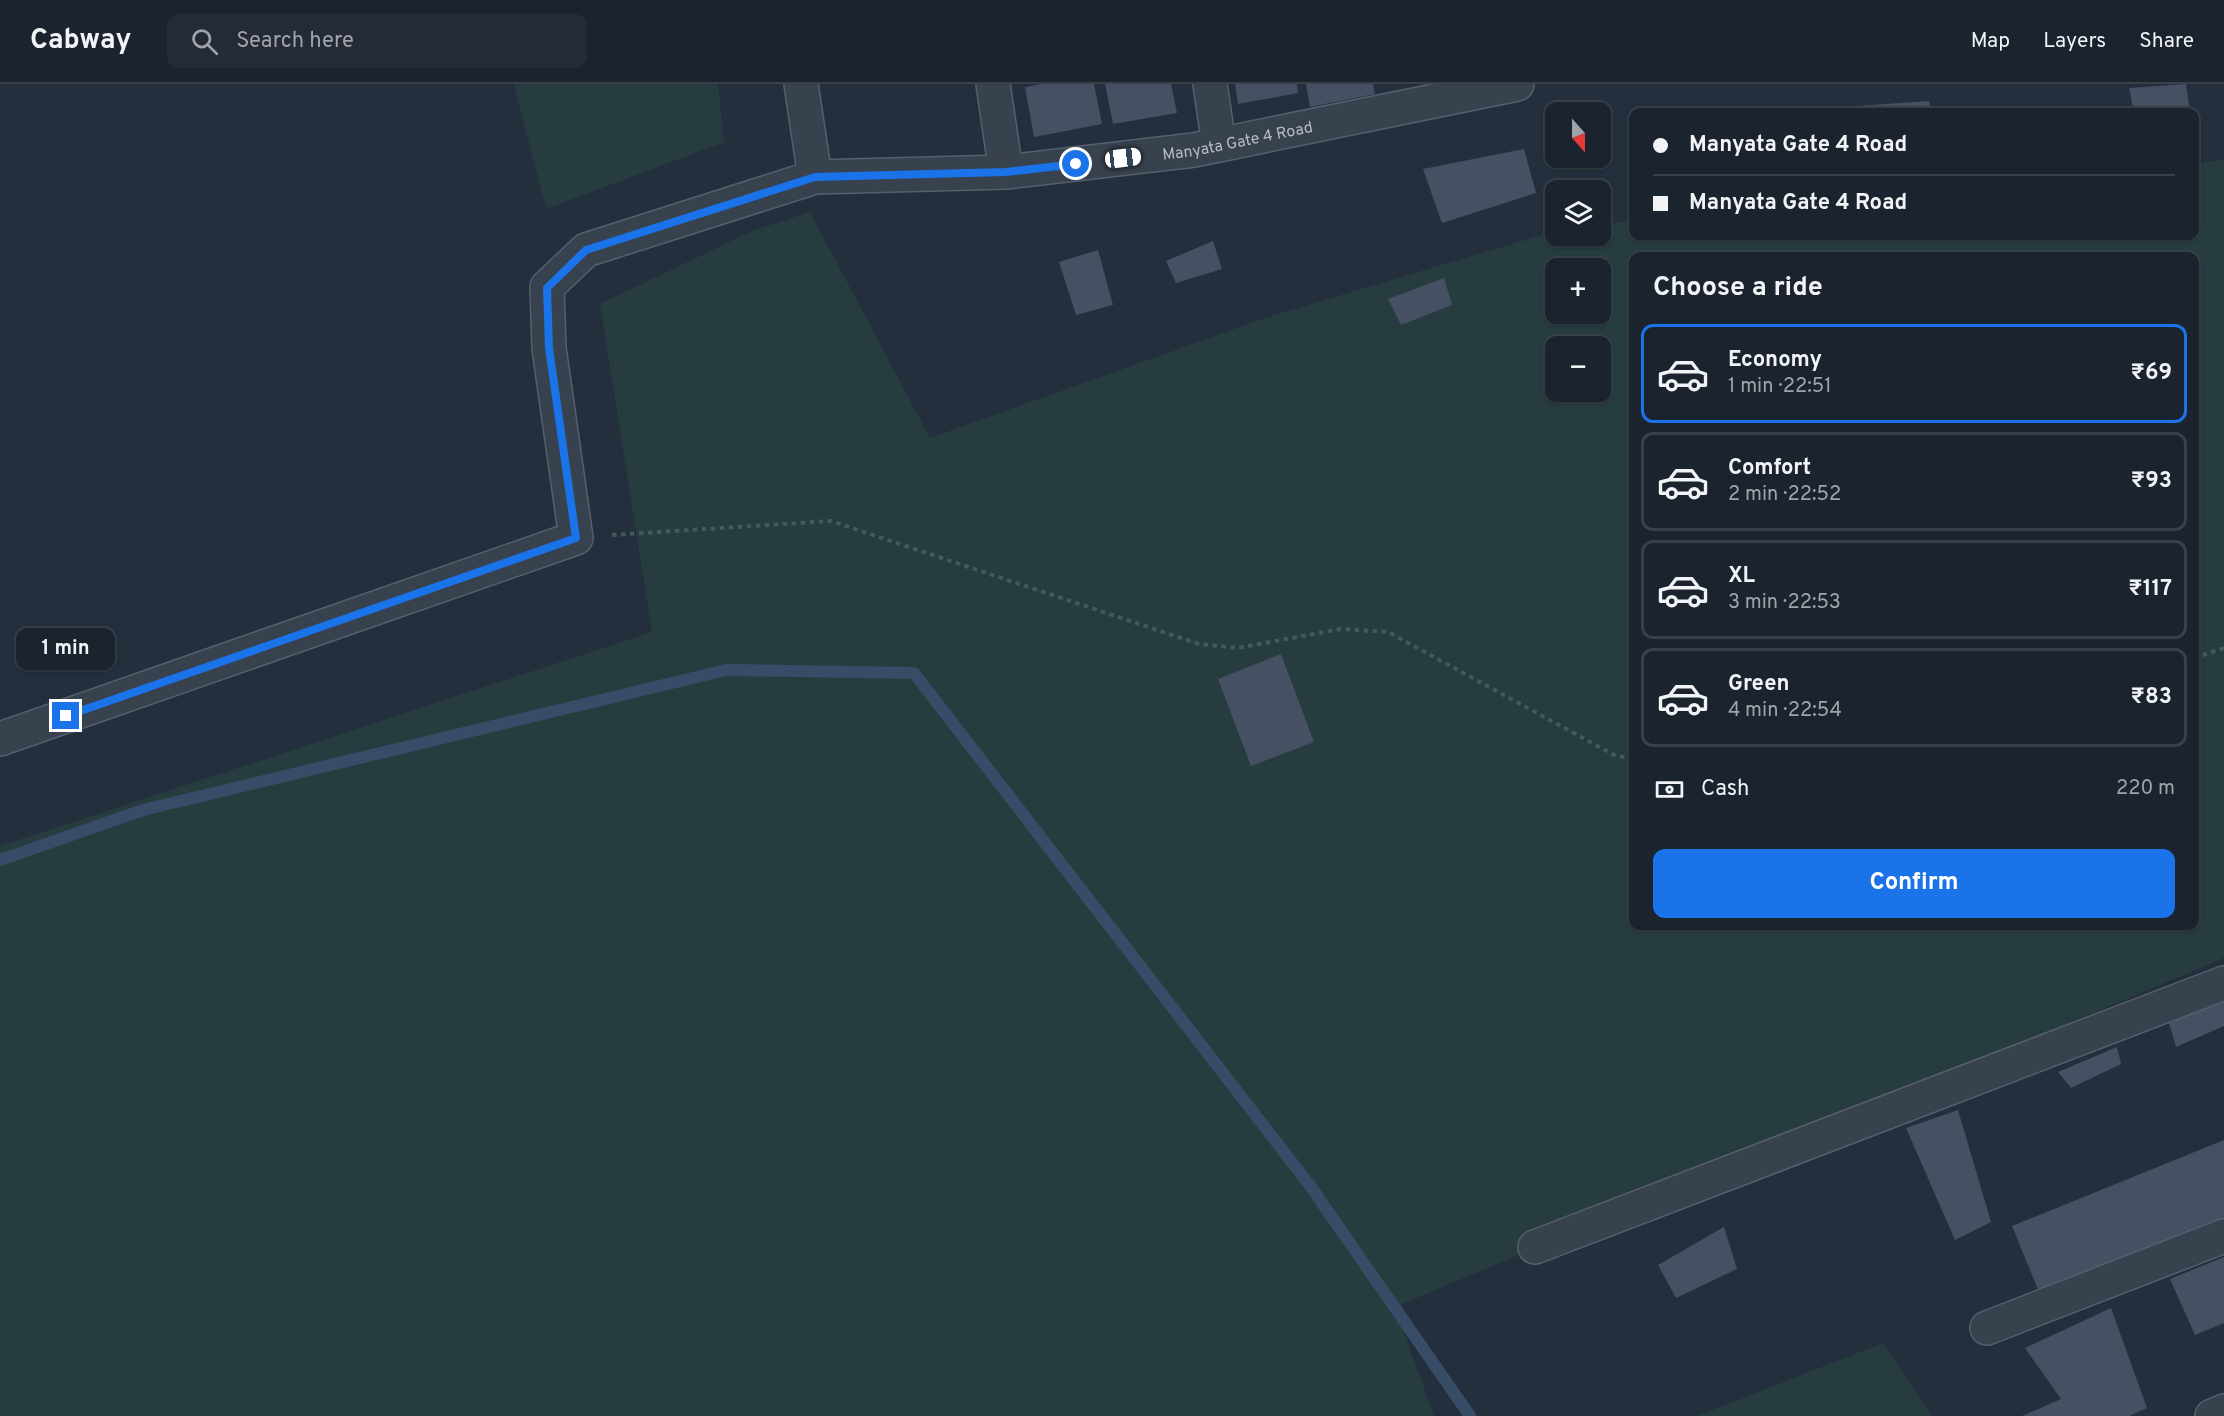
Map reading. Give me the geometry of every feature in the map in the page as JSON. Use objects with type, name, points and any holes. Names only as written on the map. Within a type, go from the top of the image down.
[{"type":"street","points":[[801,84],[815,177]]},
{"type":"street","points":[[993,84],[1006,172]]},
{"type":"street","points":[[1210,84],[1219,145]]},
{"type":"street","name":"Manyata Gate 4 Road","points":[[576,538],[549,348],[547,288],[586,250],[815,177],[1006,172],[1194,150],[1393,97],[1517,84]]},
{"type":"street","points":[[0,739],[576,538]]},
{"type":"street","points":[[1535,1247],[2224,982]]},
{"type":"street","points":[[1988,1328],[2224,1236]]},
{"type":"street","points":[[2212,1416],[2224,1412]]},
{"type":"path","points":[[576,538],[831,521],[1199,644],[1237,648],[1341,629],[1388,632],[1616,756],[1629,757]]},
{"type":"path","points":[[2199,656],[2224,648]]},
{"type":"green space","points":[[514,84],[718,84],[724,142],[546,209]]},
{"type":"green space","points":[[2224,160],[2224,958],[1395,1307],[1434,1416],[0,1416],[0,846],[652,632],[600,304],[752,231],[810,212],[930,438],[1265,318],[1545,234],[1545,246],[1611,246],[1611,223],[1629,221],[1629,240],[2199,240],[2199,163]]},
{"type":"green space","points":[[1883,1343],[1932,1416],[1697,1416]]},
{"type":"building","points":[[1042,84],[1094,84],[1102,124],[1034,137],[1025,87]]},
{"type":"building","points":[[1105,84],[1171,84],[1177,113],[1113,124]]},
{"type":"building","points":[[1235,84],[1297,84],[1298,93],[1238,104]]},
{"type":"building","points":[[1306,84],[1373,84],[1375,94],[1310,107]]},
{"type":"building","points":[[2186,84],[2189,108],[2133,108],[2129,88]]},
{"type":"building","points":[[1929,101],[1930,108],[1843,108]]},
{"type":"building","points":[[1524,149],[1536,193],[1442,223],[1423,169]]},
{"type":"building","points":[[1213,241],[1222,269],[1176,283],[1166,261]]},
{"type":"building","points":[[1098,250],[1113,305],[1076,315],[1059,262]]},
{"type":"building","points":[[1444,278],[1452,305],[1401,325],[1388,299]]},
{"type":"building","points":[[1281,654],[1314,742],[1251,766],[1218,679]]},
{"type":"building","points":[[2224,1000],[2224,1026],[2176,1047],[2169,1023]]},
{"type":"building","points":[[2117,1047],[2121,1064],[2071,1088],[2058,1072]]},
{"type":"building","points":[[1958,1110],[1991,1222],[1955,1240],[1906,1128]]},
{"type":"building","points":[[2224,1140],[2224,1224],[2041,1297],[2012,1226]]},
{"type":"building","points":[[1724,1227],[1737,1269],[1676,1298],[1658,1265]]},
{"type":"building","points":[[2224,1257],[2224,1323],[2195,1335],[2170,1279]]},
{"type":"building","points":[[2111,1308],[2147,1408],[2129,1416],[2022,1416],[2061,1399],[2025,1348]]},
{"type":"waterway","points":[[0,860],[143,810],[726,670],[914,673],[1311,1187],[1470,1416]]},
{"type":"route","points":[[66,716],[576,538],[549,348],[547,288],[586,250],[815,177],[1006,172],[1076,164]]}]
